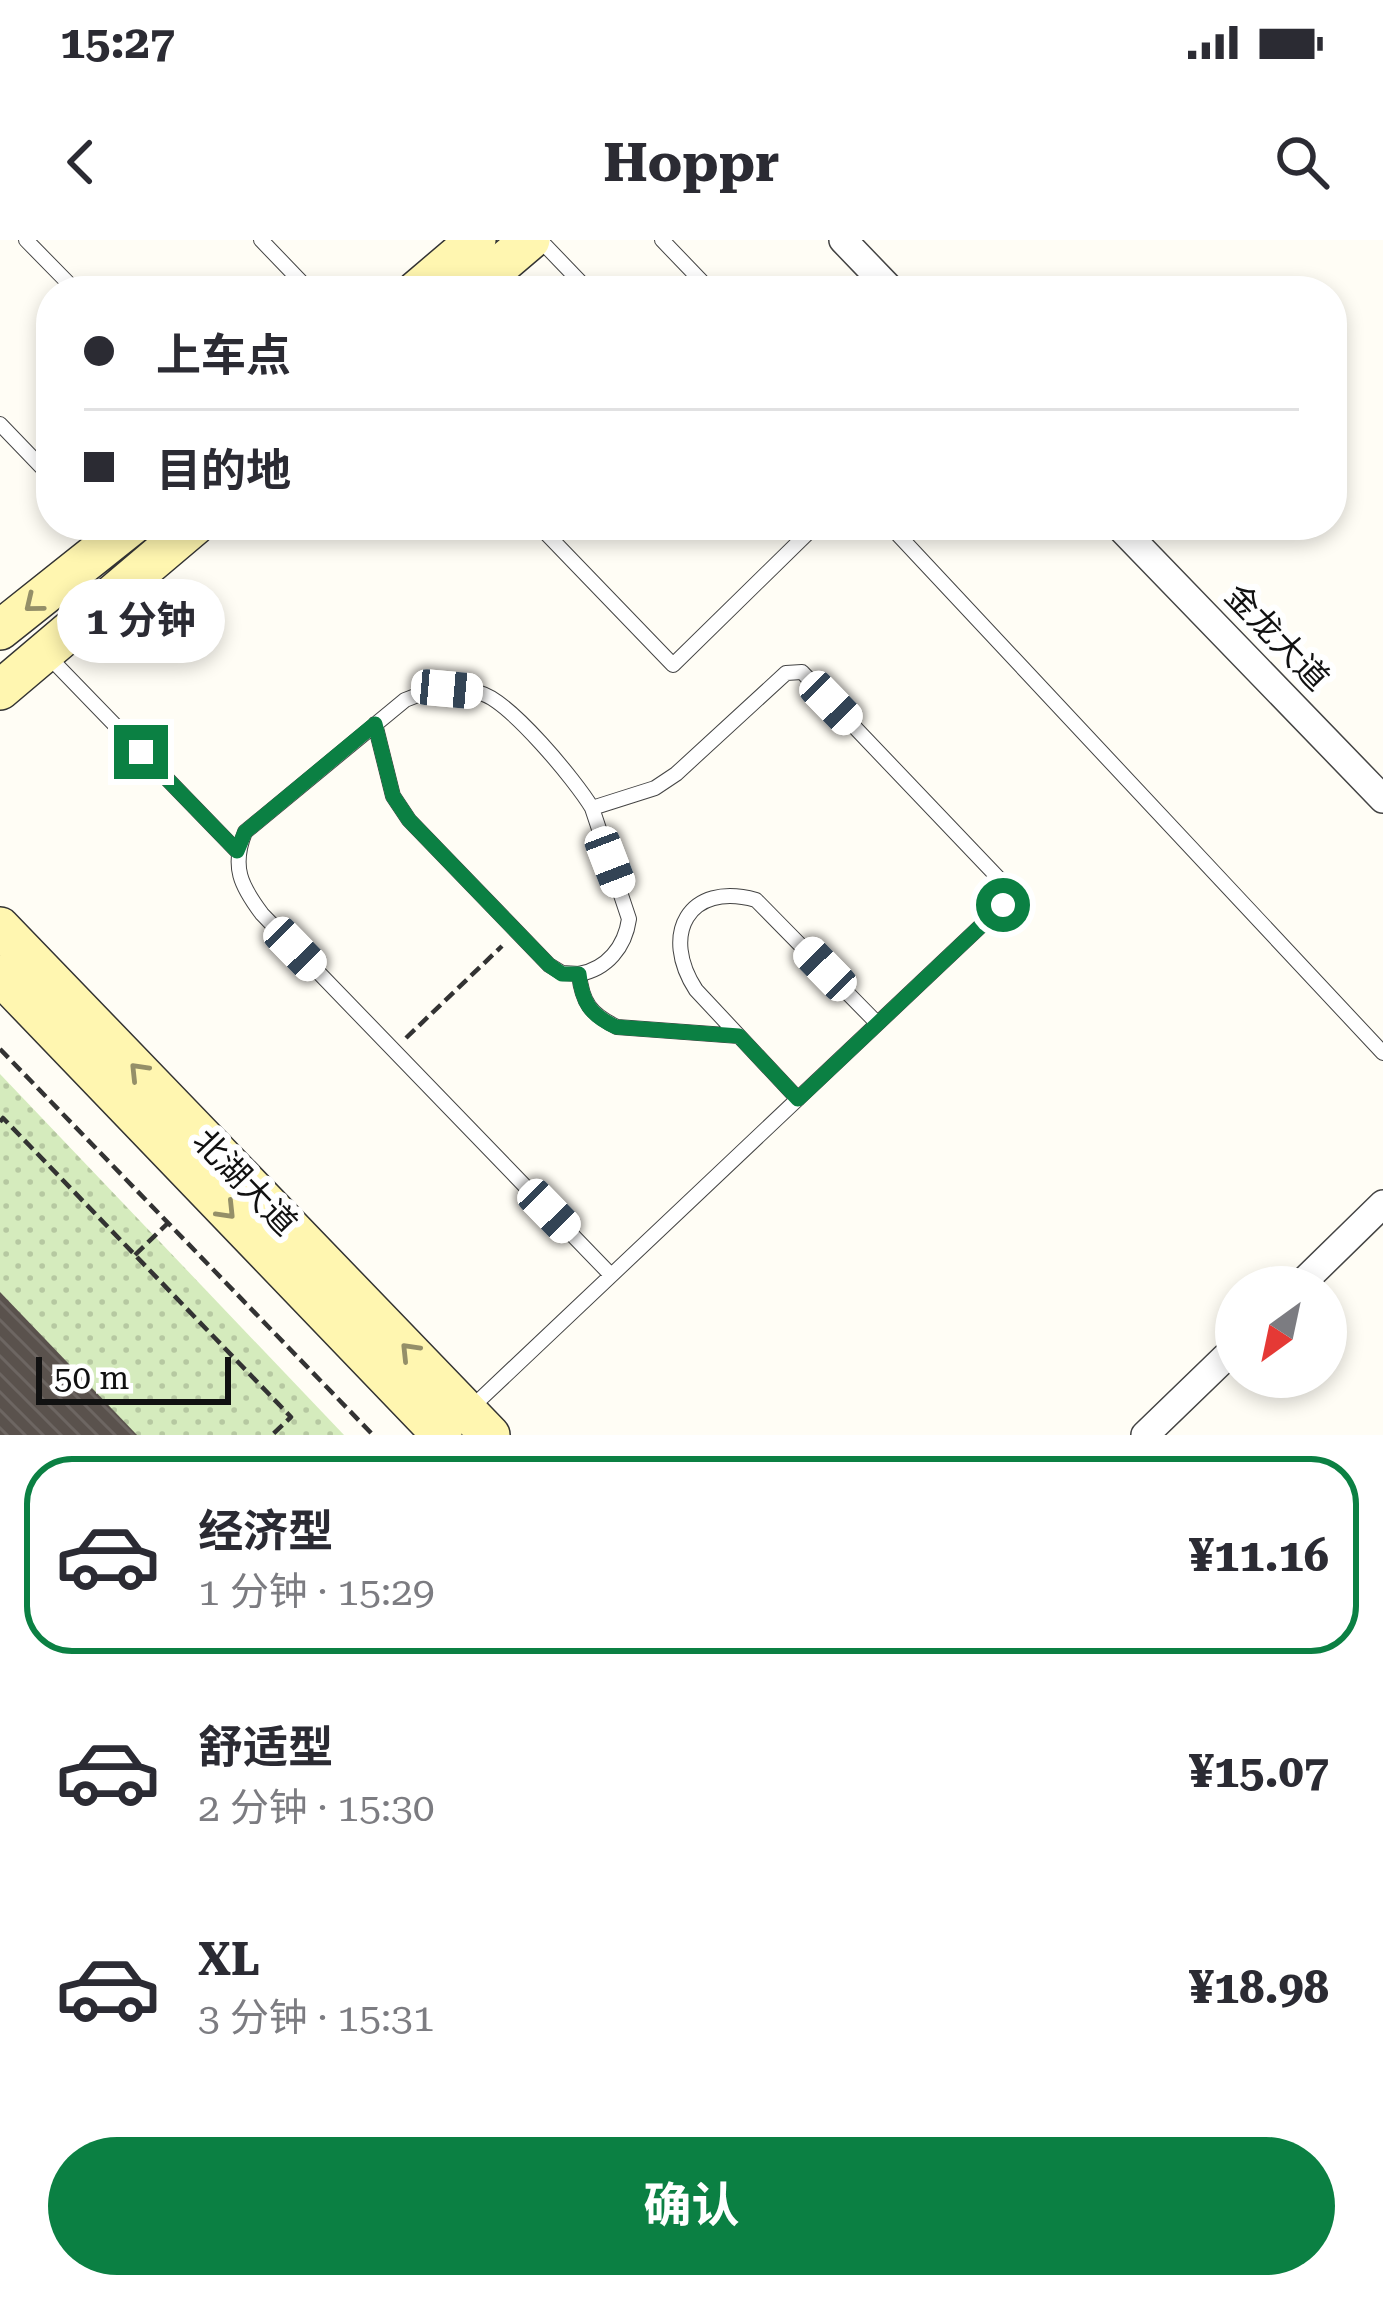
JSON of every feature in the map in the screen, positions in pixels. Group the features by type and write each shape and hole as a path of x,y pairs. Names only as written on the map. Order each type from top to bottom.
{"main road":[{"path":"434,276 476,240"},
{"path":"488,276 530,240"},
{"path":"0,630 103,540"},
{"path":"0,690 177,540"},
{"name":"北湖大道","path":"0,927 466,1427"},
{"name":"北湖大道","path":"0,975 466,1427"}],"street":[{"path":"843,240 878,276"},
{"name":"金龙大道","path":"1133,540 1383,799"},
{"path":"1320,1266 1383,1204"},
{"path":"1145,1435 1215,1367"}],"lane":[{"path":"26,240 61,276"},
{"path":"261,240 296,276"},
{"path":"540,240 575,276"},
{"path":"662,240 697,276"},
{"path":"0,424 36,461"},
{"path":"552,540 673,665 800,540"},
{"path":"903,540 1383,1053"},
{"path":"44,652 237,851 245,891 262,914 611,1275"},
{"path":"466,1427 611,1275 1003,905 1008,889 802,672 786,673 655,788 592,808"},
{"path":"237,851 245,832 375,724 404,700 447,689 479,692 496,700 563,766 592,808 629,920 627,936 604,964 579,974 562,974 549,965 409,820 393,796 375,724"},
{"path":"798,1099 696,990 684,971 679,930 701,904 717,895 756,900 877,1023"},
{"path":"579,974 589,1007 616,1027 739,1036"}],"path":[{"path":"394,1051 517,932"},
{"path":"0,1049 373,1435"},
{"path":"0,1121 3,1118 291,1417 272,1435"},
{"path":"135,1255 167,1223"}],"green space":[{"path":"0,1074 344,1435 0,1435"}],"building":[{"path":"0,1292 137,1435 0,1435"}],"route":[{"path":"141,752 237,851 245,832 375,724 393,796 409,820 549,965 562,974 579,974 582,996 602,1020 616,1027 739,1036 798,1099 1003,905"}]}
